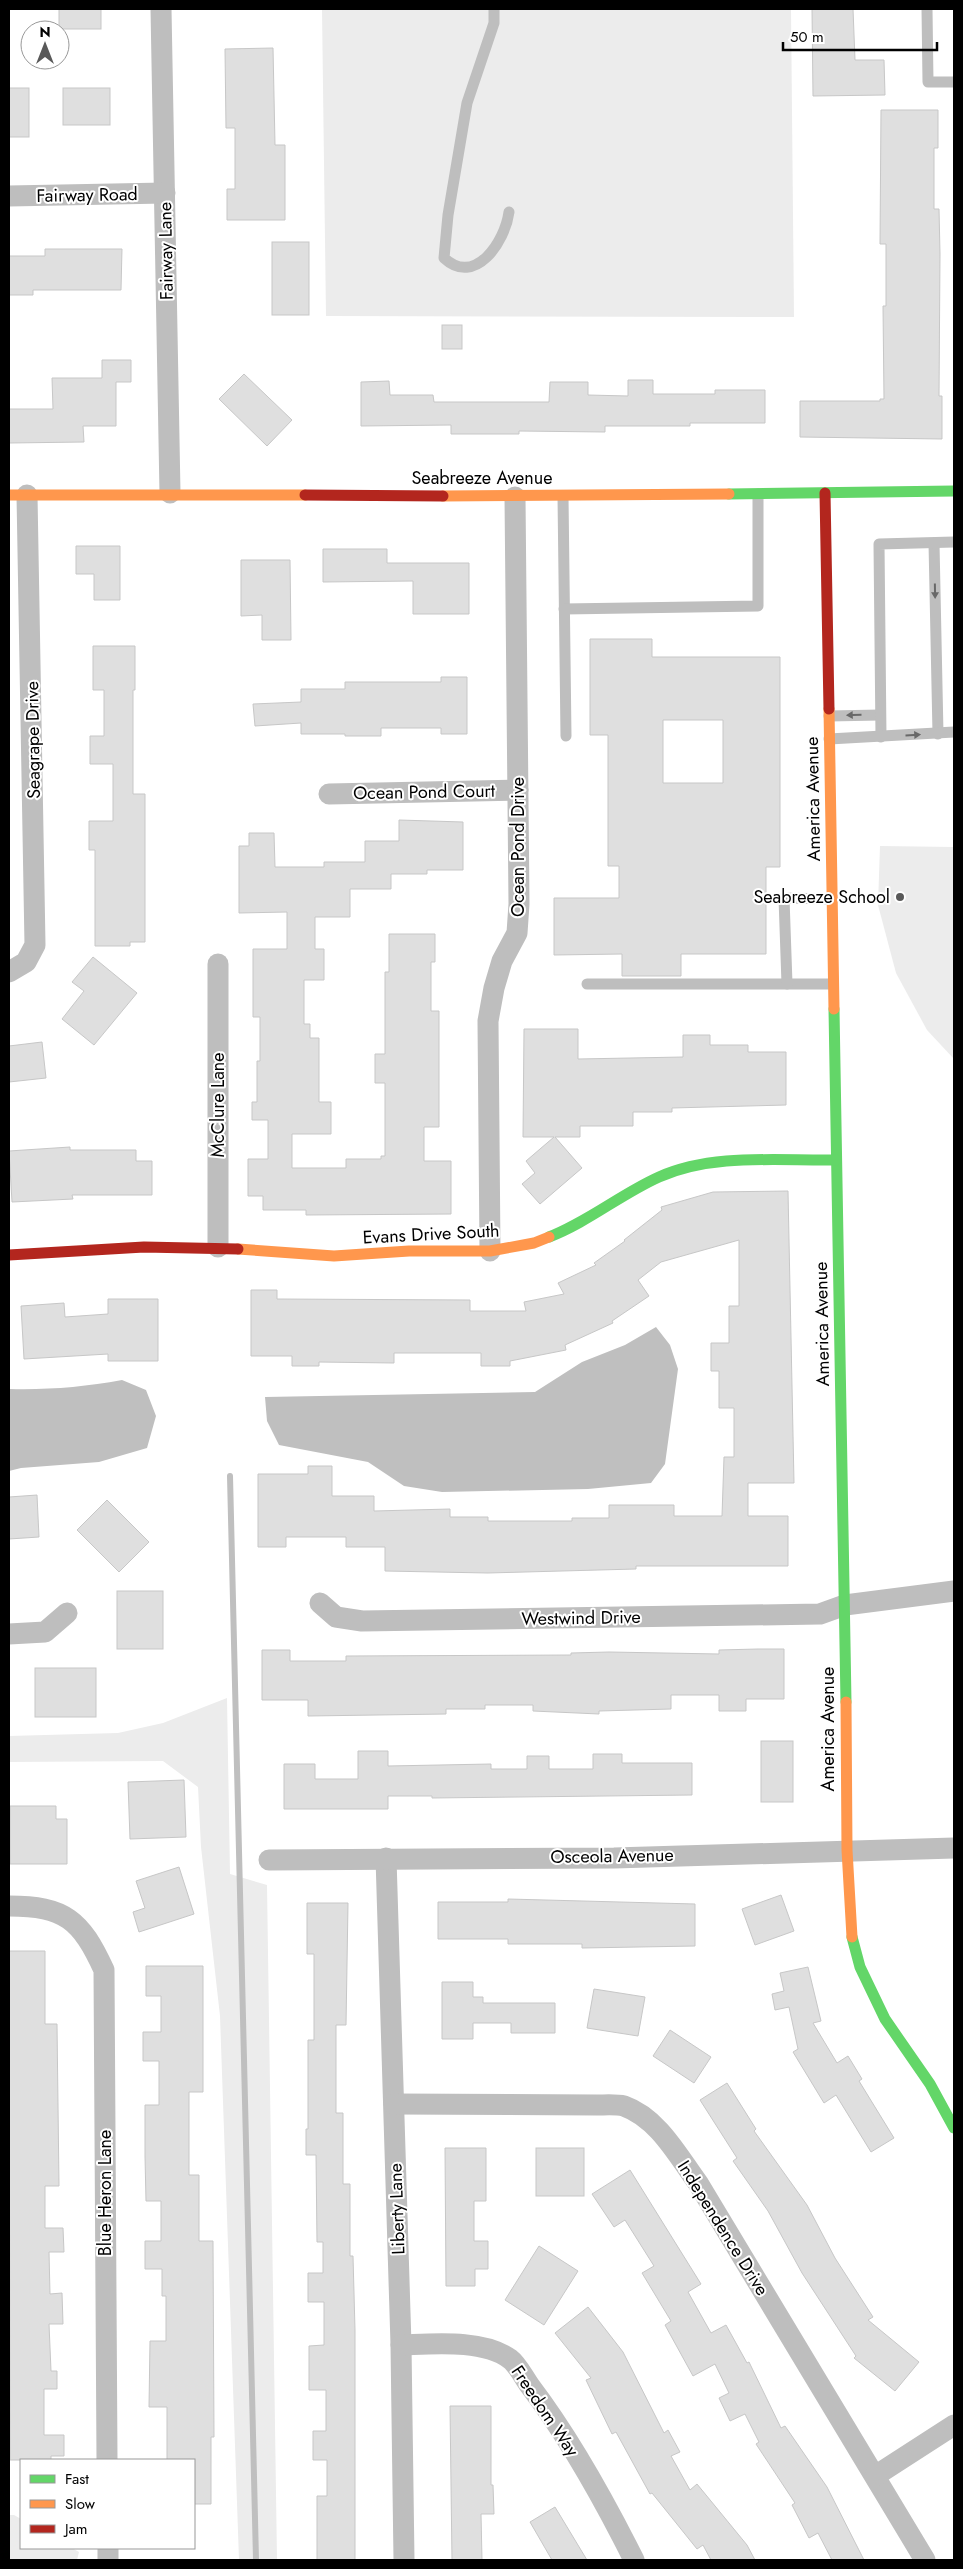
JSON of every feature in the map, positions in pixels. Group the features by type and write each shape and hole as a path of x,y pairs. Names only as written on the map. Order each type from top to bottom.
{"street":[{"name":"Fairway Lane","path":"161,9 170,493"},
{"name":"Fairway Road","path":"9,196 165,193"},
{"name":"Seabreeze Avenue","path":"18,495 170,493 515,497 954,491"},
{"name":"America Avenue","path":"826,493 845,1604 847,1850 851,1934 860,1967 885,2019 930,2084 954,2128"},
{"name":"Seagrape Drive","path":"9,972 26,962 36,945 18,495"},
{"name":"Ocean Pond Drive","path":"490,1251 488,1021 494,988 502,961 517,933 519,904 515,497"},
{"name":"Ocean Pond Court","path":"329,794 518,790"},
{"name":"McClure Lane","path":"218,964 218,1247"},
{"name":"Evans Drive South","path":"9,1255 116,1249 218,1247 334,1256 409,1251 490,1251 534,1243 569,1229 659,1177 709,1162 836,1160"},
{"name":"Westwind Drive","path":"320,1603 336,1617 362,1621 820,1614 845,1604 954,1591"},
{"path":"9,1634 45,1632 67,1613"},
{"name":"Osceola Avenue","path":"269,1860 614,1858 954,1848"},
{"name":"Liberty Lane","path":"386,1858 401,2345 404,2560"},
{"name":"Blue Heron Lane","path":"9,1906 53,1910 74,1922 93,1947 104,1970 108,2459"},
{"name":"Independence Drive","path":"394,2104 597,2105 622,2106 639,2113 660,2132 698,2183 925,2560"},
{"name":"Freedom Way","path":"401,2345 457,2344 481,2347 510,2359 563,2435 609,2510 634,2560"},
{"path":"875,2476 954,2425"}],"lane":[{"path":"494,9 494,23 467,102 446,233 444,258 453,267 467,269 478,263 500,242 507,227 509,212"},
{"path":"927,9 928,82 954,82"},
{"path":"564,609 758,606 758,494"},
{"path":"563,496 566,736"},
{"path":"881,737 879,544 954,542"},
{"path":"934,543 938,734"},
{"path":"829,716 880,715"},
{"path":"829,739 954,732"},
{"path":"787,984 784,898 832,899"},
{"path":"587,984 833,984"}],"shaded area":[{"path":"322,9 791,9 794,317 326,316"},
{"path":"880,846 954,847 954,1059 927,1030 896,973 878,905"},
{"path":"656,1327 670,1345 678,1369 665,1464 651,1483 588,1489 442,1492 404,1486 368,1462 279,1445 267,1421 265,1397 535,1392 582,1362 625,1345"},
{"path":"122,1380 146,1390 156,1416 147,1448 99,1462 21,1468 9,1471 9,1389 66,1388"},
{"path":"227,1698 230,1874 267,1885 277,2560 239,2560 220,2016 201,1847 198,1787 163,1761 9,1762 9,1736 118,1733 163,1723"},
{"path":"9,2515 20,2518 20,2549 74,2549 79,2552 77,2560 9,2560"}],"building":[{"path":"59,9 101,9 101,29 70,29 70,20 59,20"},
{"path":"812,9 853,9 855,60 884,60 885,95 813,96"},
{"path":"273,48 275,145 285,145 285,220 227,220 227,189 235,189 235,128 226,128 225,49"},
{"path":"9,88 29,88 29,137 9,137"},
{"path":"63,88 110,88 110,125 63,125"},
{"path":"881,110 938,110 938,148 934,148 934,209 939,209 939,396 942,396 942,439 800,437 800,401 880,401 880,399 884,399 883,306 886,306 886,244 880,244"},
{"path":"272,242 309,242 309,315 272,315"},
{"path":"45,249 122,249 121,290 33,290 33,295 9,295 9,256 45,256"},
{"path":"442,325 462,325 462,349 442,349"},
{"path":"102,360 131,360 131,382 116,382 116,426 83,426 84,442 9,443 9,409 53,409 52,378 102,378"},
{"path":"244,374 292,420 267,446 219,399"},
{"path":"628,380 653,380 653,394 715,394 715,390 765,390 765,423 690,423 690,426 605,426 605,432 519,431 519,434 451,434 451,425 361,426 361,382 389,381 390,395 433,395 434,402 549,402 550,382 588,382 588,395 628,396"},
{"path":"76,546 120,546 120,600 94,600 94,574 76,574"},
{"path":"323,549 387,549 387,563 469,563 469,614 413,614 413,581 323,582"},
{"path":"241,560 290,560 291,640 262,640 262,615 241,616"},
{"path":"590,639 652,639 652,657 780,657 780,867 766,867 766,954 681,954 681,976 622,976 622,954 554,955 554,898 619,898 619,866 608,866 608,735 590,735","holes":["663,720 723,720 723,783 663,783"]},
{"path":"93,646 135,646 133,794 145,794 145,942 130,942 130,946 95,946 95,850 89,850 89,821 113,821 113,764 90,764 90,736 104,736 104,690 93,690"},
{"path":"441,677 467,677 467,734 441,734 441,728 381,728 381,736 345,736 345,734 301,734 301,723 255,726 253,704 301,702 301,689 345,689 345,682 441,682"},
{"path":"399,820 463,822 463,870 427,870 427,874 391,874 391,889 350,889 350,917 315,917 315,949 324,949 324,980 304,980 304,1024 310,1024 310,1038 319,1038 319,1102 331,1102 331,1134 292,1134 292,1168 346,1168 346,1159 381,1159 381,1156 385,1156 385,1083 375,1083 375,1054 385,1054 385,972 389,972 389,934 435,934 435,962 431,962 431,1011 439,1011 439,1127 424,1127 424,1161 451,1161 451,1214 306,1215 306,1210 263,1210 263,1196 248,1196 248,1159 268,1159 268,1120 252,1120 252,1102 257,1102 257,1061 260,1061 260,1017 253,1017 253,949 287,949 287,912 239,913 239,846 249,846 249,833 274,833 275,867 324,867 324,862 365,862 365,841 399,841"},
{"path":"93,957 137,993 94,1045 62,1019 84,991 72,982"},
{"path":"524,1029 578,1029 578,1059 683,1057 683,1035 710,1035 710,1045 748,1045 748,1052 786,1052 786,1105 672,1108 672,1112 633,1112 633,1126 580,1126 580,1137 555,1137 582,1168 540,1204 522,1184 535,1173 526,1161 554,1137 523,1137"},
{"path":"42,1042 46,1078 9,1082 9,1046"},
{"path":"70,1147 70,1150 136,1150 136,1161 152,1161 152,1195 72,1195 73,1199 12,1202 9,1151"},
{"path":"788,1191 794,1483 748,1483 748,1516 788,1516 788,1566 636,1566 636,1569 488,1573 385,1571 385,1547 346,1547 346,1537 286,1537 286,1547 258,1547 258,1474 308,1474 308,1466 332,1466 332,1496 374,1496 374,1511 450,1509 450,1517 488,1517 488,1521 572,1521 572,1518 609,1518 609,1505 674,1505 674,1516 722,1516 724,1457 734,1457 734,1408 719,1408 719,1371 711,1371 711,1343 729,1343 729,1306 739,1306 739,1240 661,1262 638,1280 649,1296 612,1321 613,1323 565,1345 566,1350 510,1361 510,1366 481,1366 481,1353 394,1353 394,1363 319,1362 319,1366 292,1366 292,1356 251,1356 251,1290 277,1290 277,1299 470,1300 470,1311 526,1311 524,1302 564,1294 558,1283 596,1265 594,1263 625,1241 662,1210 661,1207 713,1192"},
{"path":"108,1299 158,1299 158,1361 108,1361 108,1354 24,1359 21,1306 64,1303 65,1317 108,1314"},
{"path":"37,1495 39,1537 9,1539 9,1497"},
{"path":"107,1500 149,1542 119,1572 77,1530"},
{"path":"117,1591 163,1591 163,1649 117,1649"},
{"path":"784,1649 784,1699 746,1699 746,1711 719,1711 719,1695 671,1695 671,1709 599,1711 599,1714 533,1711 533,1705 485,1705 485,1709 446,1709 446,1714 308,1716 308,1700 262,1700 262,1650 290,1650 290,1661 346,1661 346,1656 571,1655 571,1653 609,1652 719,1654 719,1650"},
{"path":"35,1668 96,1668 96,1717 35,1717"},
{"path":"761,1741 793,1741 793,1802 761,1802"},
{"path":"358,1751 388,1751 388,1766 491,1764 491,1769 527,1769 527,1756 549,1756 549,1769 593,1769 593,1754 622,1754 622,1763 692,1763 692,1795 432,1798 432,1796 388,1796 388,1809 284,1809 284,1764 315,1764 315,1779 358,1779"},
{"path":"184,1780 186,1837 130,1839 128,1782"},
{"path":"10,1806 56,1806 56,1819 67,1819 67,1864 10,1864"},
{"path":"179,1867 194,1914 139,1932 133,1912 145,1908 136,1881"},
{"path":"781,1895 794,1931 755,1945 742,1909"},
{"path":"508,1899 695,1904 695,1946 582,1948 582,1944 508,1944 508,1939 438,1939 438,1902 508,1902"},
{"path":"307,1903 348,1903 346,2025 336,2025 336,2113 343,2113 343,2184 350,2184 350,2256 353,2256 355,2330 355,2560 317,2560 317,2496 327,2496 327,2460 313,2460 313,2431 326,2431 326,2390 309,2390 309,2346 324,2345 324,2302 308,2302 308,2273 323,2273 323,2242 317,2242 316,2155 306,2155 306,2129 308,2129 308,2040 314,2040 314,1954 307,1954"},
{"path":"9,1951 45,1951 45,2024 57,2024 59,2186 45,2186 45,2228 63,2228 64,2252 49,2252 50,2294 62,2293 63,2324 49,2324 51,2371 57,2371 57,2389 44,2389 44,2435 64,2435 64,2456 51,2456 51,2459 10,2460"},
{"path":"146,1966 203,1966 203,2092 189,2092 189,2175 199,2175 199,2241 213,2241 214,2437 211,2437 211,2504 195,2504 195,2459 167,2459 167,2407 149,2407 150,2341 166,2341 166,2296 162,2296 162,2269 145,2269 145,2241 161,2241 161,2201 146,2201 145,2156 145,2105 159,2105 159,2061 143,2061 143,2032 161,2032 161,1996 146,1996"},
{"path":"808,1967 821,2021 813,2023 837,2063 848,2056 862,2079 859,2081 894,2138 871,2152 836,2095 824,2103 793,2052 798,2049 789,2007 775,2010 772,1994 784,1991 780,1973"},
{"path":"442,1982 473,1982 473,1997 483,1997 483,2003 555,2003 555,2033 511,2033 511,2023 473,2023 473,2039 442,2039"},
{"path":"594,1989 645,1997 638,2036 587,2028"},
{"path":"670,2030 711,2057 694,2083 653,2056"},
{"path":"727,2083 756,2129 754,2131 807,2205 835,2258 873,2317 868,2320 919,2362 895,2391 854,2358 856,2356 802,2273 768,2211 733,2161 737,2158 700,2100"},
{"path":"445,2148 486,2148 486,2201 474,2201 474,2241 488,2241 488,2269 475,2269 475,2286 446,2286"},
{"path":"536,2148 584,2148 584,2196 536,2196"},
{"path":"630,2170 701,2284 688,2292 711,2333 726,2325 747,2363 749,2362 781,2428 785,2426 827,2487 864,2560 832,2560 818,2533 809,2538 792,2505 795,2503 756,2444 759,2442 745,2414 730,2421 719,2398 729,2393 715,2364 693,2376 665,2325 671,2321 642,2273 654,2266 625,2220 614,2227 592,2194"},
{"path":"539,2246 578,2271 544,2325 505,2300"},
{"path":"588,2307 623,2352 664,2433 668,2430 680,2452 671,2456 690,2490 697,2484 747,2545 755,2560 711,2560 703,2545 697,2549 652,2493 650,2494 616,2432 612,2434 586,2380 591,2378 555,2333"},
{"path":"450,2406 491,2406 491,2485 493,2485 494,2514 481,2514 482,2560 452,2560"},
{"path":"555,2507 587,2560 552,2560 530,2522"}],"waterway":[{"path":"230,1476 256,2560"}],"traffic: fast":[{"path":"729,494 954,491"},
{"path":"834,1009 846,1702"},
{"path":"549,1237 577,1224 631,1191 680,1169 723,1161 769,1159 836,1160"},
{"path":"852,1937 860,1967 885,2019 930,2084 954,2128"}],"traffic: slow":[{"path":"443,496 729,494"},
{"path":"9,495 305,495"},
{"path":"829,709 834,1009"},
{"path":"238,1249 334,1256 409,1251 490,1251 534,1243 549,1237"},
{"path":"846,1702 847,1850 852,1937"}],"traffic: jam":[{"path":"825,493 829,709"},
{"path":"305,495 443,496"},
{"path":"9,1255 144,1247 238,1249"}],"place":[{"name":"Seabreeze School","path":"900,897"}]}
